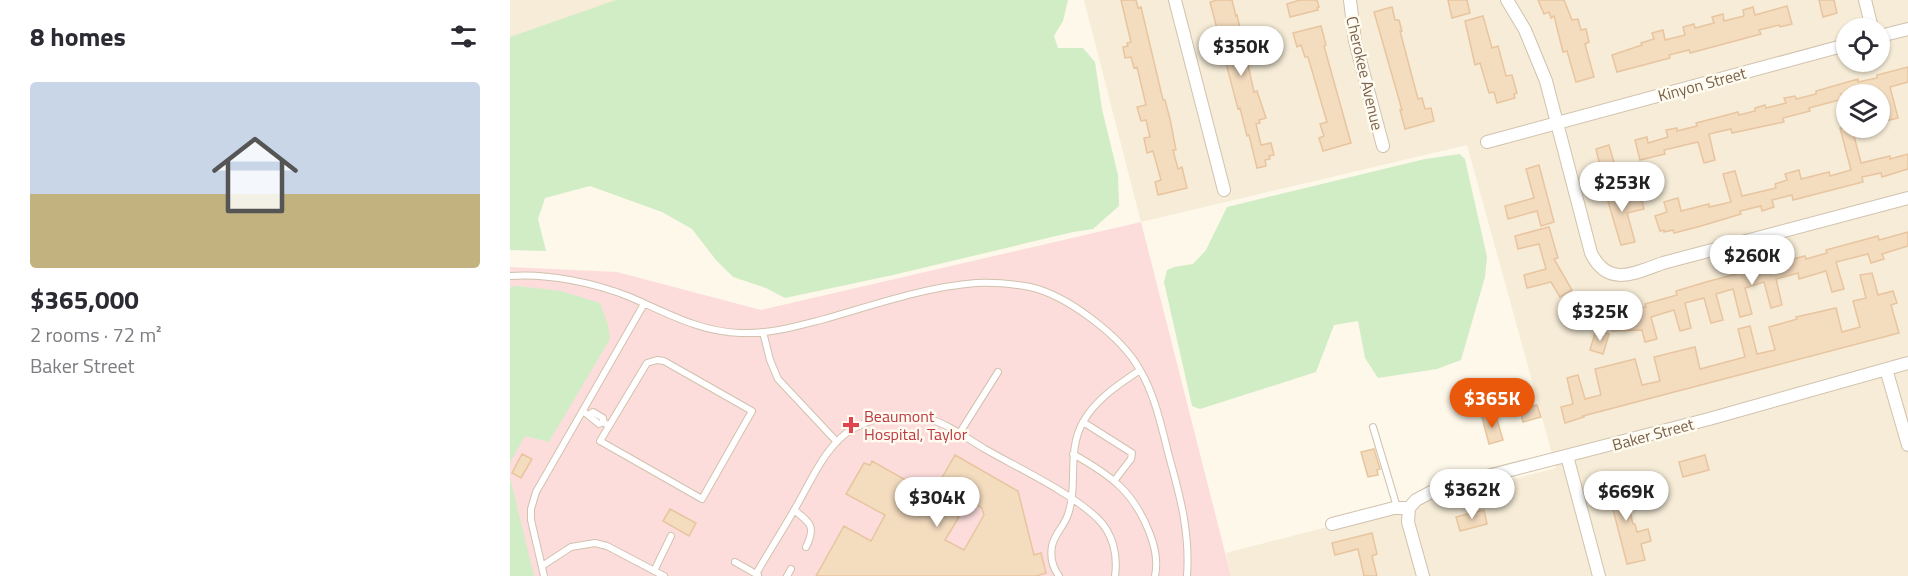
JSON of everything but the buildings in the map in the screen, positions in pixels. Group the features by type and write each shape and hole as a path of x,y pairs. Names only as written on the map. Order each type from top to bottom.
{"street":[{"path":"1175,0 1224,190"},
{"name":"Cherokee Avenue","path":"1350,0 1355,41 1383,146"},
{"path":"1507,0 1534,49 1546,81 1591,253 1603,269 1616,275 1630,275 1908,198"},
{"path":"1865,0 1870,18"},
{"path":"1890,34 1908,29"},
{"name":"Kinyon Street","path":"1487,142 1836,48"},
{"name":"Baker Street","path":"1332,524 1403,508 1437,489 1709,419 1908,363"},
{"path":"1886,369 1908,445"},
{"path":"1568,456 1599,576"},
{"path":"1403,508 1423,576"}],"lane":[{"path":"510,276 525,275 599,285 700,327 722,332 780,330 944,288 977,283 1032,287 1066,303 1100,324 1124,347 1140,370 1154,400 1182,501 1189,553 1187,576"},
{"path":"544,576 531,520 531,509 536,492 586,412 644,303"},
{"path":"763,332 770,360 778,379 837,442"},
{"path":"657,360 664,361 753,411 702,500 600,441 606,424 647,363 657,360"},
{"path":"1059,576 1053,568 1052,543 1067,517 1077,436 1083,422 1097,402 1140,370"},
{"path":"959,434 998,372"},
{"path":"586,412 599,424 606,424"},
{"path":"735,562 758,575 822,462 837,442 852,429 872,420 891,416 912,416 932,419 1071,498 1098,518 1114,545 1117,561 1115,576"},
{"path":"1083,422 1132,453 1131,459 1114,481"},
{"path":"1373,427 1403,508"},
{"path":"1073,454 1096,467 1132,498 1142,513 1156,553 1155,576"},
{"path":"794,510 808,520 812,527 812,535 807,547"},
{"path":"654,571 671,536"},
{"path":"542,566 571,548 595,543 607,546 664,576"},
{"path":"788,576 791,569"}],"shaded area":[{"path":"510,0 696,0 510,45"},
{"path":"1084,0 1908,0 1908,576 1231,576 1226,553 1556,468 1467,145 1141,222"},
{"name":"Beaumont Hospital, Taylor","path":"1141,222 1231,576 519,576 510,539 510,267 617,272 761,310"}],"green space":[{"path":"616,0 1068,0 1063,21 1054,36 1058,48 1083,48 1095,62 1102,109 1118,175 1119,206 1093,229 785,298 766,288 733,277 716,260 692,229 662,212 590,186 545,198 538,219 546,251 510,250 510,37"},
{"path":"1460,154 1465,159 1487,257 1485,277 1461,360 1437,369 1378,378 1365,358 1358,321 1334,325 1316,372 1200,409 1192,406 1164,282 1167,270 1193,264 1206,250 1227,207 1425,159"},
{"path":"510,287 561,291 600,303 608,325 610,339 549,442 525,436 510,463"},
{"path":"510,477 534,576 510,576"}],"place":[{"name":"Beaumont Hospital, Taylor","path":"851,425"}]}
